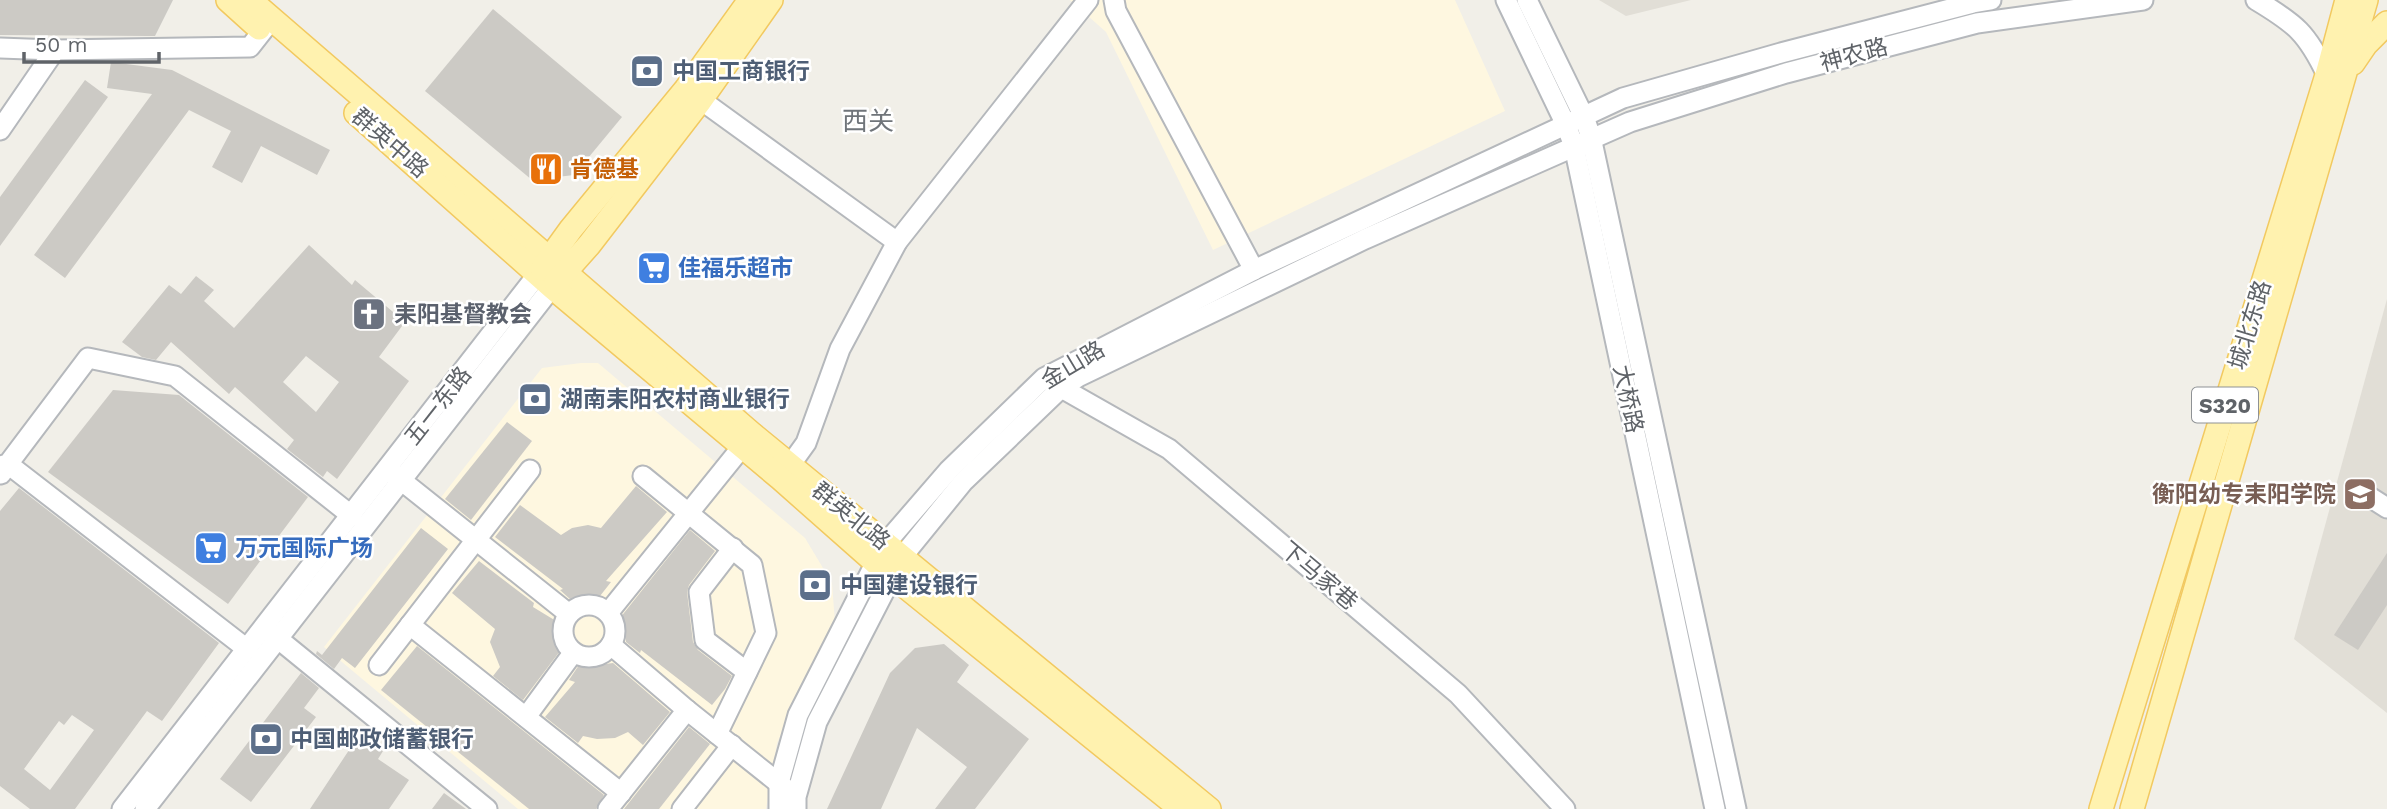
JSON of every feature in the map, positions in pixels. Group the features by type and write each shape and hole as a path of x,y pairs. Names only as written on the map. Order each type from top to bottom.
{"main road":[{"name":"群英中路","path":"228,0 267,25 551,273"},
{"name":"群英中路","path":"250,0 267,25"},
{"name":"五一东路","path":"551,273 589,244 693,95 750,0"},
{"name":"五一东路","path":"693,95 771,0"},
{"name":"城北东路","path":"2132,809 2336,75 2347,0"},
{"name":"城北东路","path":"2101,809 2336,75 2366,0"},
{"name":"S320","path":"2336,75 2387,23"},
{"name":"群英北路","path":"551,273 1181,809"},
{"name":"群英北路","path":"888,560 1209,809"}],"street":[{"path":"785,472 806,443 840,348 897,242 1088,0"},
{"path":"1114,0 1116,10 1254,270"},
{"name":"大桥路","path":"1506,0 1575,121"},
{"name":"大桥路","path":"1527,0 1583,142 1736,809"},
{"name":"神农路","path":"1575,121 1623,99 1768,56 1991,0"},
{"name":"神农路","path":"1583,142 1630,122 1786,73 1976,23 2144,0"},
{"path":"2256,0 2284,17 2306,36 2336,75"},
{"path":"0,48 55,50 250,47 267,25"},
{"path":"0,130 55,50"},
{"path":"693,95 897,242"},
{"name":"金山路","path":"779,809 779,783 798,715 888,560 1053,383 1254,270 1575,121"},
{"name":"金山路","path":"1053,383 1090,371 1365,239 1583,142"},
{"name":"大桥路","path":"1583,142 1715,809"},
{"name":"五一东路","path":"122,809 247,649 272,633 551,273"},
{"path":"247,649 3,468 88,358 175,376 352,516"},
{"name":"下马家巷","path":"1053,383 1168,449 1458,694 1564,809"},
{"path":"608,613 747,441"},
{"path":"379,665 530,470"},
{"path":"395,475 569,614"},
{"name":"五一东路","path":"145,809 272,633 352,516 395,475"},
{"path":"643,476 752,565 766,633 747,672 724,740 682,809"},
{"path":"2365,494 2387,508"},
{"path":"733,548 699,592 705,640 747,672"},
{"name":"金山路","path":"796,803 817,722 888,560"},
{"path":"590,605 608,613 615,627 615,635 607,650 592,658 573,653 562,634 563,624 569,614 581,606 590,605"},
{"path":"410,625 621,793"},
{"path":"272,633 487,809"},
{"path":"611,645 779,783 796,803"},
{"path":"526,717 573,653"},
{"path":"608,809 687,710"}],"shaded area":[{"path":"1070,0 1455,0 1505,111 1213,250 1106,32"},
{"path":"1599,0 1691,0 1626,16"},
{"name":"衡阳幼专耒阳学院","path":"2387,299 2387,713 2294,639"},
{"path":"598,363 805,538 832,583 835,623 777,743 766,809 518,809 324,647 542,368"}],"building":[{"path":"0,0 173,0 155,36 147,36 0,35"},
{"path":"493,9 622,117 574,175 532,180 425,91"},
{"path":"111,62 172,70 330,150 317,175 261,146 242,183 212,167 231,131 189,110 65,278 34,255 152,94 107,88"},
{"path":"85,80 108,97 0,246 0,197"},
{"path":"309,245 352,285 355,280 405,322 379,357 409,381 337,479 327,471 323,477 287,449 294,440 235,387 229,394 171,342 156,360 142,357 122,342 169,285 181,294 196,276 214,290 204,301 234,328","holes":["306,356 339,382 316,412 283,382"]},
{"name":"万元国际广场","path":"113,390 179,395 308,497 228,604 48,472"},
{"path":"507,422 532,441 471,520 445,499"},
{"path":"636,486 667,512 606,581 611,582 600,596 580,595 571,600 560,590 563,589 495,537 520,505 561,535 572,528 588,525 601,528"},
{"path":"19,488 219,643 162,721 147,711 75,809 30,809 0,786 0,511","holes":["72,715 94,730 50,790 24,769 59,721 64,725"]},
{"path":"421,528 448,549 355,668 342,658 334,669 316,654 317,651 322,655"},
{"path":"690,530 715,551 689,585 687,592 693,642 698,650 732,676 712,705 641,650 640,653 626,642 620,618"},
{"path":"2387,553 2387,605 2358,650 2334,635"},
{"path":"479,561 534,603 533,607 556,621 553,631 560,651 523,700 493,676 500,667 490,642 495,629 452,593"},
{"path":"944,644 969,665 957,682 1029,739 975,809 935,809 967,767 917,728 881,809 827,809 890,673 915,648"},
{"path":"417,646 604,795 596,809 529,809 381,690"},
{"path":"613,663 670,712 643,745 628,732 615,738 597,739 583,736 578,743 545,717 575,682 569,680 579,665"},
{"path":"301,673 319,688 304,708 316,717 251,802 220,779"},
{"path":"689,727 710,744 659,809 624,809"},
{"path":"359,735 383,751 378,759 409,780 389,809 310,809"},
{"path":"444,793 466,809 432,809"}],"place":[{"name":"中国工商银行","path":"647,71"},
{"name":"肯德基","path":"546,169"},
{"name":"佳福乐超市","path":"654,268"},
{"name":"耒阳基督教会","path":"369,314"},
{"name":"湖南耒阳农村商业银行","path":"535,399"},
{"name":"衡阳幼专耒阳学院","path":"2360,494"},
{"name":"万元国际广场","path":"211,548"},
{"name":"中国建设银行","path":"815,585"},
{"name":"中国邮政储蓄银行","path":"266,739"}],"district":[{"name":"西关","path":"868,121"}]}
